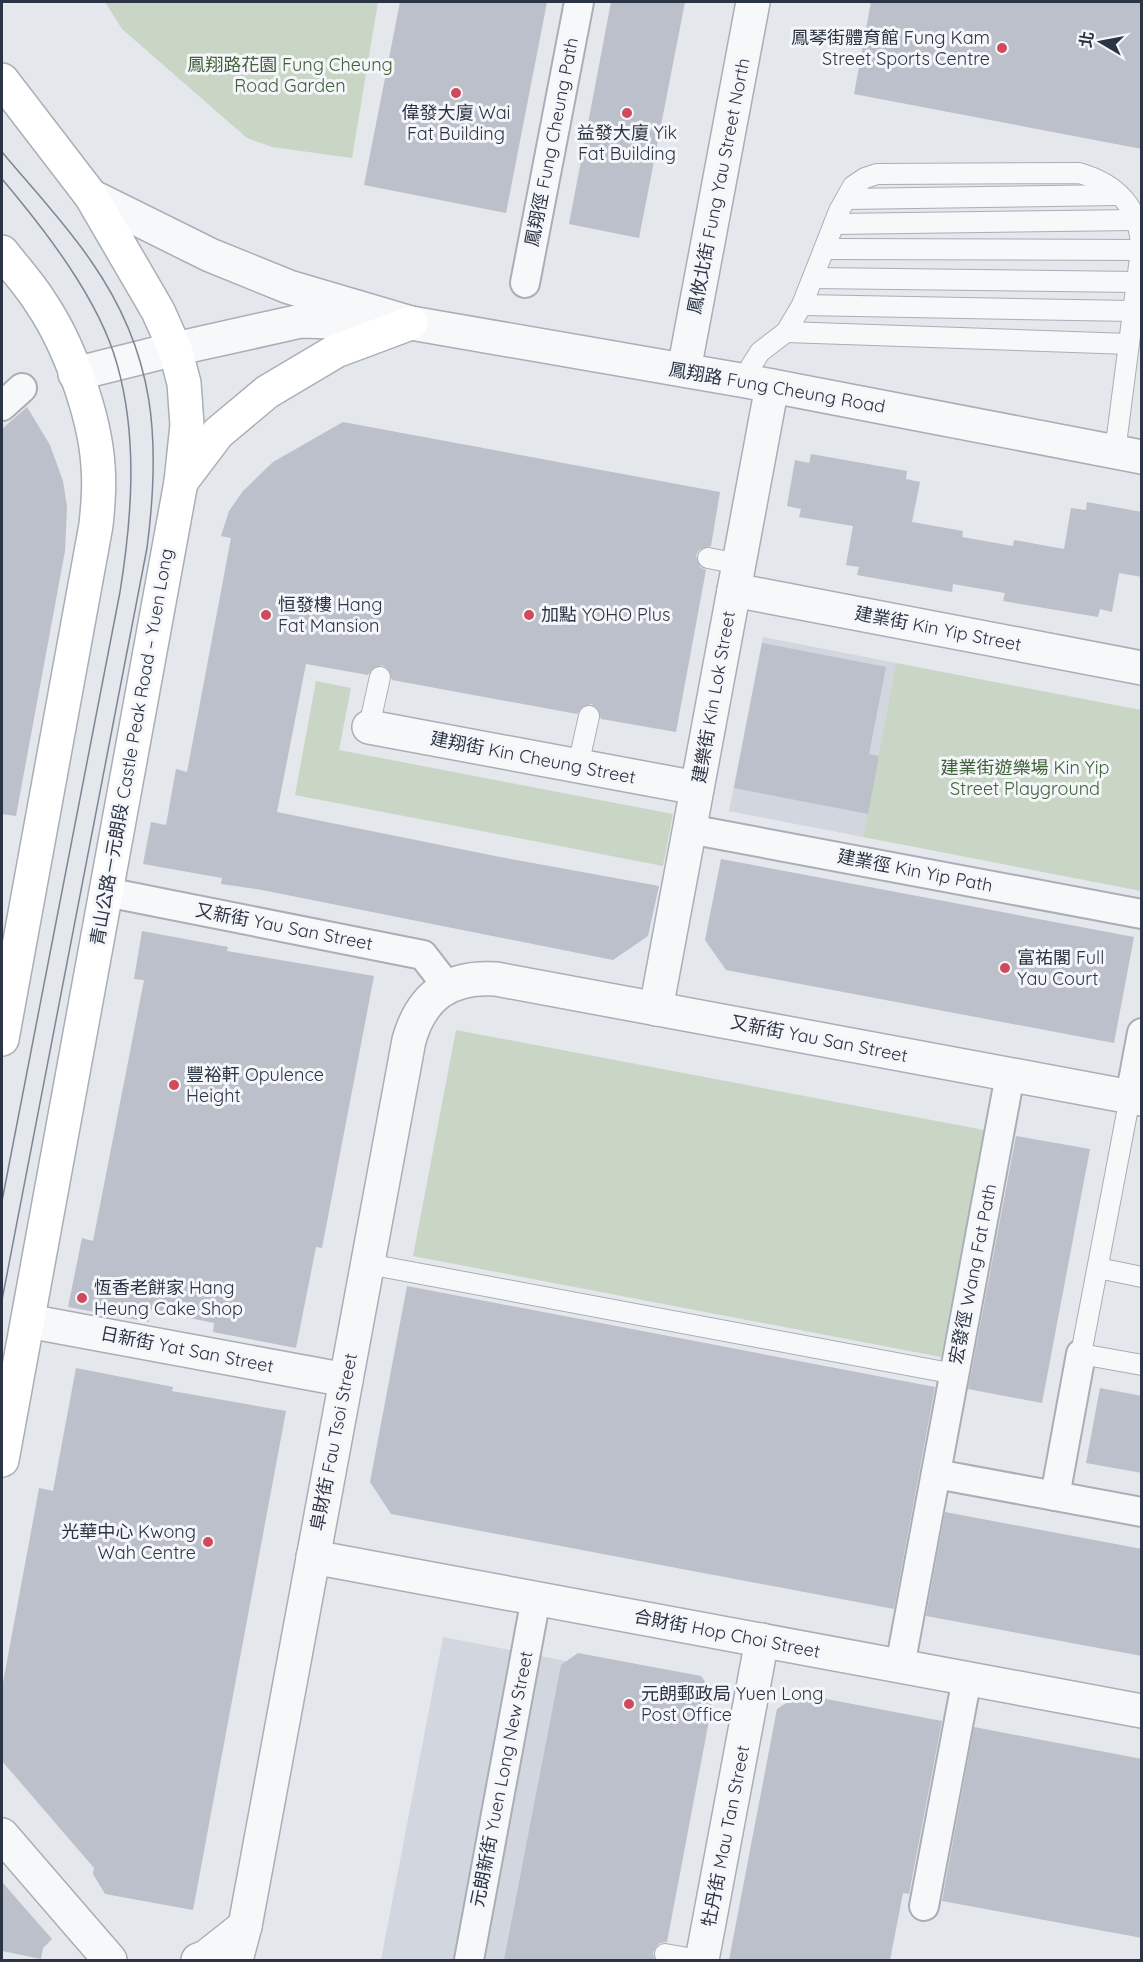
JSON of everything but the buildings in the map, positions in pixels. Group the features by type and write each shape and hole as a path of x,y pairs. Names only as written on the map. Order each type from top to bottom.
{"main road":[{"name":"青山公路－元朗段 Castle Peak Road – Yuen Long","path":"2,80 91,196 158,311 175,349 184,383 187,425 181,482 2,1460"},
{"path":"2,252 41,302 61,339 86,404 98,465 96,525 2,1039"},
{"path":"181,482 218,434 267,392 336,351 411,323"}],"street":[{"name":"鳳翔徑 Fung Cheung Path","path":"525,283 579,2"},
{"name":"鳳攸北街 Fung Yau Street North","path":"684,370 753,2"},
{"name":"鳳翔路 Fung Cheung Road","path":"91,196 210,255 290,287 411,323 759,383 1128,454"},
{"name":"鳳翔路 Fung Cheung Road","path":"75,374 302,321 411,323"},
{"name":"建樂街 Kin Lok Street","path":"656,1009 697,788 727,571 759,383"},
{"name":"建業街 Kin Yip Street","path":"727,571 1142,668"},
{"name":"建翔街 Kin Cheung Street","path":"369,727 697,788"},
{"name":"建業徑 Kin Yip Path","path":"689,829 1142,914"},
{"name":"又新街 Yau San Street","path":"106,892 423,956 447,986"},
{"name":"又新街 Yau San Street","path":"496,979 1136,1098"},
{"name":"阜財街 Fau Tsoi Street","path":"236,1960 412,1031 422,1008 447,986 463,980 496,979"},
{"path":"1136,1098 1142,1033"},
{"name":"宏發徑 Wang Fat Path","path":"900,1666 1010,1075"},
{"name":"日新街 Yat San Street","path":"28,1321 346,1380"},
{"path":"1055,1496 1081,1354"},
{"path":"936,1474 1142,1512"},
{"name":"合財街 Hop Choi Street","path":"313,1557 1142,1711"},
{"name":"元朗新街 Yuen Long New Street","path":"469,1960 536,1598"},
{"name":"牡丹街 Mau Tan Street","path":"701,1960 762,1640"},
{"path":"924,1906 967,1678"},
{"path":"2,1835 110,1960"},
{"path":"198,1960 206,1957 244,1926"}],"lane":[{"path":"759,383 751,366 760,352 786,332 801,305 846,199 853,186 865,178 877,174 1079,173 1107,185 1119,195 1130,206 1141,234 1129,344 1128,454"},
{"path":"834,224 1137,220"},
{"path":"825,249 1141,250"},
{"path":"813,278 1137,282"},
{"path":"801,305 1133,311"},
{"path":"786,332 1129,344"},
{"path":"369,727 380,677"},
{"path":"578,766 589,717"},
{"path":"1136,1098 1081,1354 1142,1365"},
{"path":"368,1264 955,1374"},
{"path":"1098,1268 1142,1276"},
{"path":"665,1954 701,1960"}],"shaded area":[{"path":"763,637 896,663 863,837 729,811"},
{"path":"443,1637 618,1671 563,1960 381,1960"}],"green space":[{"name":"鳳翔路花園 Fung Cheung Road Garden","path":"105,2 378,2 352,158 272,147 247,138 122,29"},
{"name":"建業街遊樂場 Kin Yip Street Playground","path":"896,663 1141,710 1141,891 863,837"},
{"path":"316,681 351,688 339,750 673,814 663,866 295,795"},
{"path":"456,1030 984,1130 941,1357 413,1256"}],"tram line":[{"path":"2,152 81,247 113,296 129,330 141,364 149,399 153,434 153,471 147,548 2,1300"},
{"path":"2,179 36,220 69,266 109,339 124,392 131,478 128,535 120,592 2,1201"}],"place":[{"name":"鳳琴街體育館 Fung Kam Street Sports Centre","path":"1002,48"},
{"name":"偉發大廈 Wai Fat Building","path":"456,93"},
{"name":"益發大廈 Yik Fat Building","path":"627,113"},
{"name":"恒發樓 Hang Fat Mansion","path":"266,615"},
{"name":"加點 YOHO Plus","path":"529,615"},
{"name":"富祐閣 Full Yau Court","path":"1005,968"},
{"name":"豐裕軒 Opulence Height","path":"174,1085"},
{"name":"恆香老餅家 Hang Heung Cake Shop","path":"82,1298"},
{"name":"光華中心 Kwong Wah Centre","path":"208,1542"},
{"name":"元朗郵政局 Yuen Long Post Office","path":"629,1704"}]}
